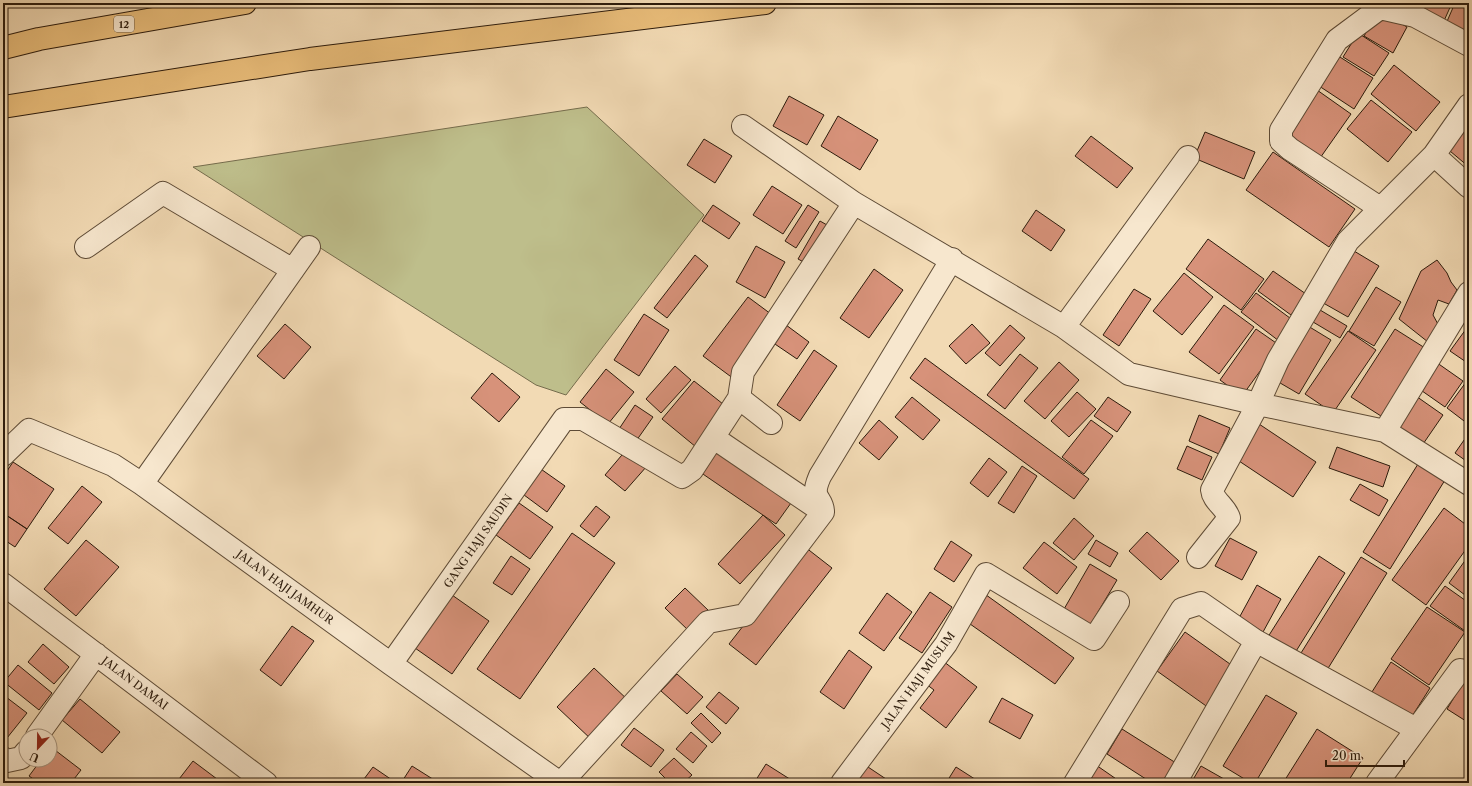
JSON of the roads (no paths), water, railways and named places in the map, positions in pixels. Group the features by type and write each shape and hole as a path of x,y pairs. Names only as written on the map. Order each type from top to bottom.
{"highway":[{"name":"12","path":"3,48 40,39 245,3"},
{"path":"3,107 310,59 766,3"}],"street":[{"path":"1380,208 1281,141 1281,130 1337,40 1380,8 1415,16 1469,45"},
{"path":"1198,557 1229,518 1228,514 1213,495 1212,490 1258,404 1278,360 1348,241 1434,155 1469,105"},
{"path":"743,126 854,203 952,259 1064,327 1129,374 1384,431 1469,484"},
{"path":"1434,155 1469,187"},
{"path":"1064,327 1188,157"},
{"path":"86,247 163,194 293,270"},
{"path":"823,512 714,438 739,398 743,372 854,203"},
{"path":"142,484 310,247"},
{"path":"561,783 708,622 745,615 823,512 822,502 816,494 816,488 820,476 952,259"},
{"path":"1384,431 1469,293"},
{"path":"739,398 771,423"},
{"name":"GANG HAJI SAUDIN","path":"391,664 564,419 583,419 682,477 692,470 714,438"},
{"name":"JALAN HAJI JAMHUR","path":"3,455 29,430 113,465 142,484 391,664 561,783"},
{"name":"JALAN HAJI MUSLIM","path":"842,783 946,644 986,574 1094,639 1118,602"},
{"name":"JALAN DAMAI","path":"3,584 266,783"},
{"path":"1075,783 1182,609 1201,603 1256,641 1416,729"},
{"path":"1174,783 1256,641"},
{"path":"43,728 96,654"},
{"path":"1377,783 1460,670"},
{"path":"3,758 7,761 18,759"}]}
